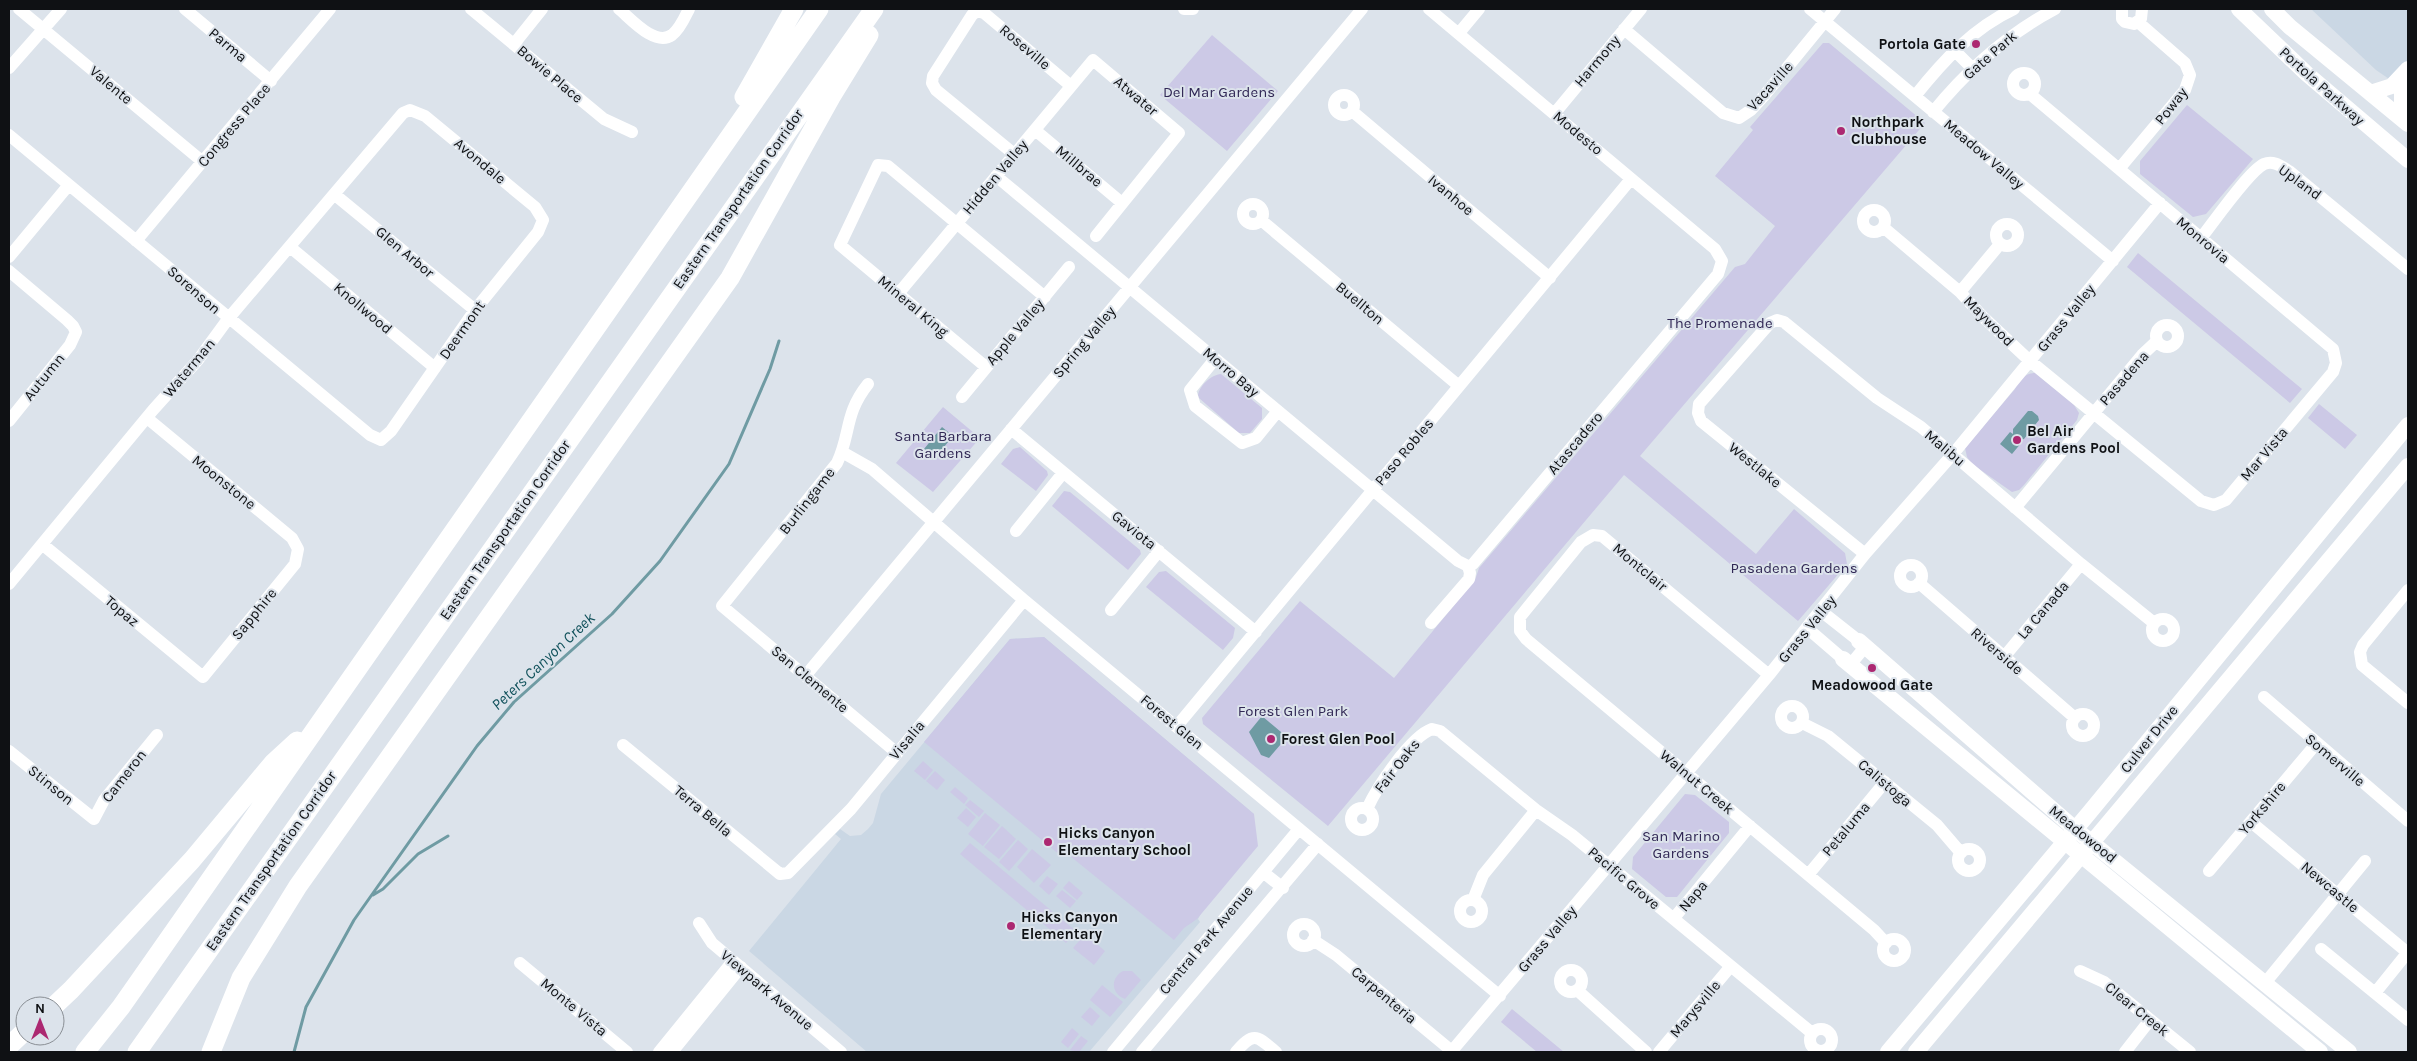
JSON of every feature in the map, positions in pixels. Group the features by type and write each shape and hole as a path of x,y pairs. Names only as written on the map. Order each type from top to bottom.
{"highway":[{"path":"692,189 794,9"},
{"path":"85,1052 121,1006 819,9"},
{"name":"Eastern Transportation Corridor","path":"136,1052 874,9"},
{"path":"211,1052 240,978 298,886 730,278 831,97 885,9"},
{"path":"65,996 192,860 273,763 322,719"}],"main road":[{"name":"Portola Parkway","path":"2239,9 2307,74 2408,160"},
{"name":"Portola Parkway","path":"2272,9 2290,27 2408,124"},
{"path":"2370,93 2392,86 2408,69"},
{"path":"2408,84 2402,92 2402,102 2408,107"},
{"name":"Culver Drive","path":"1888,1052 2070,835 2408,425"},
{"name":"Culver Drive","path":"1916,1052 2091,841 2408,466"},
{"name":"Meadowood","path":"1862,644 2070,835 2080,855 2320,1052"},
{"name":"Meadowood","path":"1846,662 2070,835 2091,841 2348,1052"}],"street":[{"name":"Valente","path":"19,9 203,162"},
{"path":"9,68 61,9"},
{"name":"Parma","path":"185,9 271,81"},
{"name":"Congress Place","path":"136,241 330,9"},
{"name":"Bowie Place","path":"471,9 604,119 632,132"},
{"path":"514,44 542,9"},
{"path":"620,9 650,34 666,38 673,34 689,9"},
{"name":"Spring Valley","path":"806,675 1362,9"},
{"name":"Modesto","path":"1429,9 1715,249 1722,261"},
{"path":"1458,33 1479,9"},
{"name":"Harmony","path":"1554,114 1641,9"},
{"name":"Meadow Valley","path":"1810,9 2113,261"},
{"name":"Vacaville","path":"1624,29 1723,113 1739,118 1751,110 1763,97 1834,9"},
{"name":"Gate Park","path":"1915,96 1955,51 1977,30 2014,9"},
{"name":"Gate Park","path":"1934,112 1972,68 1992,49 2022,28 2055,9"},
{"name":"Poway","path":"2119,169 2185,90 2190,75 2185,63 2138,22 2129,24 2125,22 2121,14 2122,9"},
{"path":"2138,22 2143,15 2142,9"},
{"name":"Roseville","path":"1014,154 936,90 932,83 933,76 967,22 977,11 984,13 1071,86"},
{"path":"1955,51 1972,68"},
{"name":"Hidden Valley","path":"898,294 1092,60"},
{"name":"Atwater","path":"1092,60 1179,133 1122,203"},
{"name":"Monrovia","path":"2030,94 2333,350 2336,358 2335,368 2312,397"},
{"name":"Waterman","path":"9,584 147,418 198,360 228,319 290,248 397,118 410,110"},
{"name":"Avondale","path":"410,110 425,116 534,207 543,220"},
{"name":"Ivanhoe","path":"1352,111 1550,278"},
{"name":"Millbrae","path":"1035,130 1122,203"},
{"name":"Sorenson","path":"9,135 228,319 370,435 381,440"},
{"name":"Upland","path":"2201,238 2256,170 2270,163 2278,164 2408,269"},
{"name":"Mineral King","path":"957,223 888,166 881,164 875,170 840,245 986,367"},
{"name":"Morro Bay","path":"996,176 1458,561 1468,566"},
{"name":"Paso Robles","path":"1177,726 1631,178"},
{"path":"9,257 68,186"},
{"name":"Glen Arbor","path":"334,194 475,310"},
{"path":"1096,236 1122,203"},
{"name":"Grass Valley","path":"1452,1052 1608,864 1769,675 1865,554 1953,454 2160,204"},
{"name":"Deermont","path":"381,440 391,431 475,310 538,232 543,220"},
{"name":"Buellton","path":"1261,220 1459,386"},
{"path":"957,223 1044,297"},
{"name":"Maywood","path":"1883,227 1960,292 1984,318 2030,361 2201,501 2214,505"},
{"path":"1960,292 2000,244"},
{"name":"Knollwood","path":"290,248 435,368"},
{"name":"Atascadero","path":"1431,623 1469,579 1468,566 1473,564 1718,274 1722,261"},
{"name":"Apple Valley","path":"962,397 1069,267"},
{"name":"Autumn","path":"9,271 68,320 76,332 70,345 9,420"},
{"name":"Malibu","path":"1734,362 1770,323 1777,320 1784,322 1877,398 1921,427 2081,564 2154,623"},
{"name":"Pasadena","path":"2015,508 2142,355 2157,341"},
{"path":"1215,358 1193,384 1190,397 1195,406 1242,443 1256,438 1278,411"},
{"name":"Westlake","path":"1734,362 1699,404 1698,413 1701,421 1865,554"},
{"name":"Burlingame","path":"722,606 829,474 842,452 847,422 854,405 868,384"},
{"name":"Mar Vista","path":"2214,505 2226,500 2312,397"},
{"name":"Moonstone","path":"147,418 292,538 298,549"},
{"name":"Gaviota","path":"1011,429 1160,550 1256,632"},
{"name":"Forest Glen","path":"842,452 872,469 1024,600 1500,996"},
{"path":"1016,531 1063,473"},
{"name":"Montclair","path":"1520,617 1581,542 1593,535 1602,536 1769,675"},
{"name":"Topaz","path":"42,544 203,677"},
{"name":"Sapphire","path":"203,677 295,564 298,549"},
{"path":"1111,610 1160,550"},
{"name":"La Canada","path":"2004,657 2081,564"},
{"name":"Riverside","path":"1919,583 2075,718"},
{"path":"2408,590 2363,645 2360,652 2362,665 2408,703"},
{"name":"Visalia","path":"784,875 794,868 833,825 851,809 1024,600"},
{"name":"San Clemente","path":"722,606 897,753"},
{"name":"Meadowood","path":"1821,611 1862,644"},
{"name":"Walnut Creek","path":"1520,617 1520,631 1526,639 1886,942"},
{"name":"Meadowood","path":"1807,628 1846,662"},
{"path":"1846,662 1862,644"},
{"name":"Somerville","path":"2264,697 2316,744 2408,821"},
{"name":"Calistoga","path":"1802,723 1828,736 1885,782 1936,826 1961,853"},
{"name":"Fair Oaks","path":"1367,809 1376,790 1393,767 1418,737 1432,729"},
{"name":"Pacific Grove","path":"1432,729 1448,735 1536,810 1572,835 1608,864 1812,1033"},
{"name":"Cameron","path":"94,819 104,800 157,735"},
{"name":"Yorkshire","path":"2209,872 2316,744"},
{"name":"Terra Bella","path":"623,745 780,874 784,875"},
{"name":"Stinson","path":"9,751 94,819"},
{"name":"Petaluma","path":"1808,875 1885,782"},
{"path":"1473,900 1483,875 1536,810"},
{"name":"Newcastle","path":"2251,822 2408,952"},
{"name":"Napa","path":"1674,918 1750,826"},
{"name":"Central Park Avenue","path":"1114,1052 1299,829"},
{"name":"Central Park Avenue","path":"1142,1052 1283,888 1318,844"},
{"path":"2265,984 2365,861"},
{"path":"1263,872 1283,888"},
{"name":"Viewpark Avenue","path":"699,923 712,943 841,1052"},
{"name":"Carpenteria","path":"1313,940 1336,955 1452,1052"},
{"path":"2321,949 2408,1020"},
{"path":"2375,993 2408,952"},
{"name":"Monte Vista","path":"520,962 627,1052"},
{"path":"659,1052 737,964"},
{"path":"672,1052 737,964"},
{"name":"Marysville","path":"1659,1052 1731,966"},
{"name":"Clear Creek","path":"2080,971 2104,982 2190,1052"},
{"path":"1577,990 1646,1052"},
{"path":"2125,1052 2150,1020"},
{"path":"1236,1052 1247,1039 1252,1038 1258,1038 1276,1052"}],"shaded area":[{"path":"2311,9 2408,9 2408,92 2376,70"},
{"name":"Hicks Canyon Elementary School","path":"1044,637 1254,814 1198,919 1200,922 1089,1052 867,1052 749,951 841,839 835,834 840,829 850,836 861,835 868,829 873,823 881,794 1010,639"}],"green space":[{"name":"Del Mar Gardens","path":"1212,35 1278,91 1227,151 1160,95"},
{"path":"1823,43 1829,43 1925,123 1640,456 1756,554 1794,509 1845,553 1847,564 1798,621 1624,475 1328,826 1203,724 1202,718 1300,601 1394,678 1475,580 1479,568 1735,267 1745,264 1775,226 1715,176 1753,130 1750,127"},
{"path":"2187,105 2253,159 2206,214 2193,217 2140,174 2140,161"},
{"path":"2138,253 2302,389 2290,403 2127,267"},
{"name":"Bel Air Gardens Pool","path":"2035,373 2074,405 2079,413 2077,420 2024,485 2019,490 2012,492 1972,464 1967,457 1965,448 2015,389 2020,380 2028,374"},
{"path":"1221,374 1262,408 1262,419 1250,433 1239,433 1199,398 1199,391 1204,384 1213,376"},
{"path":"2319,404 2357,435 2345,449 2308,418"},
{"name":"Santa Barbara Gardens","path":"943,407 980,438 933,492 896,463"},
{"path":"1020,447 1047,471 1048,475 1036,491 1001,464 1013,449"},
{"path":"1064,491 1070,492 1140,550 1141,554 1128,570 1052,506"},
{"path":"1166,571 1235,628 1233,638 1223,650 1146,587 1159,572"},
{"path":"1044,637 1254,814 1258,846 1197,919 1184,928 1174,940 1065,852 1061,856 924,742 1010,639"},
{"path":"923,761 933,770 925,780 914,771"},
{"path":"935,771 945,780 937,790 926,781"},
{"path":"955,787 968,798 964,804 950,792"},
{"name":"San Marino Gardens","path":"1685,794 1695,795 1729,822 1729,833 1677,897 1666,897 1632,869 1633,857"},
{"path":"970,800 984,811 979,817 965,805"},
{"path":"966,808 976,817 968,827 957,818"},
{"path":"985,813 1000,825 983,846 968,834"},
{"path":"1002,826 1016,839 999,859 984,847"},
{"path":"1018,840 1028,849 1009,871 999,862"},
{"path":"970,843 1076,931 1066,943 960,854"},
{"path":"1032,849 1051,865 1034,883 1017,867"},
{"path":"1047,876 1058,884 1049,895 1039,886"},
{"path":"1069,881 1083,893 1077,900 1063,888"},
{"path":"1062,890 1076,901 1070,908 1056,896"},
{"path":"1085,934 1105,951 1094,965 1073,948"},
{"path":"1123,971 1132,971 1141,980 1125,999 1117,994 1114,986 1116,978"},
{"path":"1102,985 1123,1002 1110,1017 1090,1000"},
{"path":"1090,1007 1100,1016 1092,1026 1081,1017"},
{"path":"1512,1009 1564,1052 1537,1052 1501,1022"},
{"path":"1072,1028 1079,1034 1068,1048 1061,1042"},
{"path":"1081,1036 1088,1041 1079,1052 1070,1050"}],"water":[{"path":"2028,411 2032,411 2038,416 2039,420 2024,439 2020,440 2022,442 2012,454 2000,444 2010,432 2013,434 2013,429"},
{"path":"942,427 953,436 935,458 924,449"},
{"path":"1262,716 1287,737 1269,758 1261,755 1249,732"}],"waterway":[{"name":"Peters Canyon Creek","path":"294,1052 306,1007 354,920 477,746 514,702 612,614 660,561 729,464 770,369 779,341"},
{"path":"373,895 383,889 418,854 448,836"}],"place":[{"name":"Portola Gate","path":"1976,44"},
{"name":"Northpark Clubhouse","path":"1841,131"},
{"name":"Bel Air Gardens Pool","path":"2017,440"},
{"name":"Meadowood Gate","path":"1872,668"},
{"name":"Forest Glen Pool","path":"1271,739"},
{"name":"Hicks Canyon Elementary School","path":"1048,842"},
{"name":"Hicks Canyon Elementary","path":"1011,926"}],"park label":[{"name":"The Promenade","path":"1720,323"},
{"name":"Pasadena Gardens","path":"1794,568"},
{"name":"Forest Glen Park","path":"1293,711"}]}
